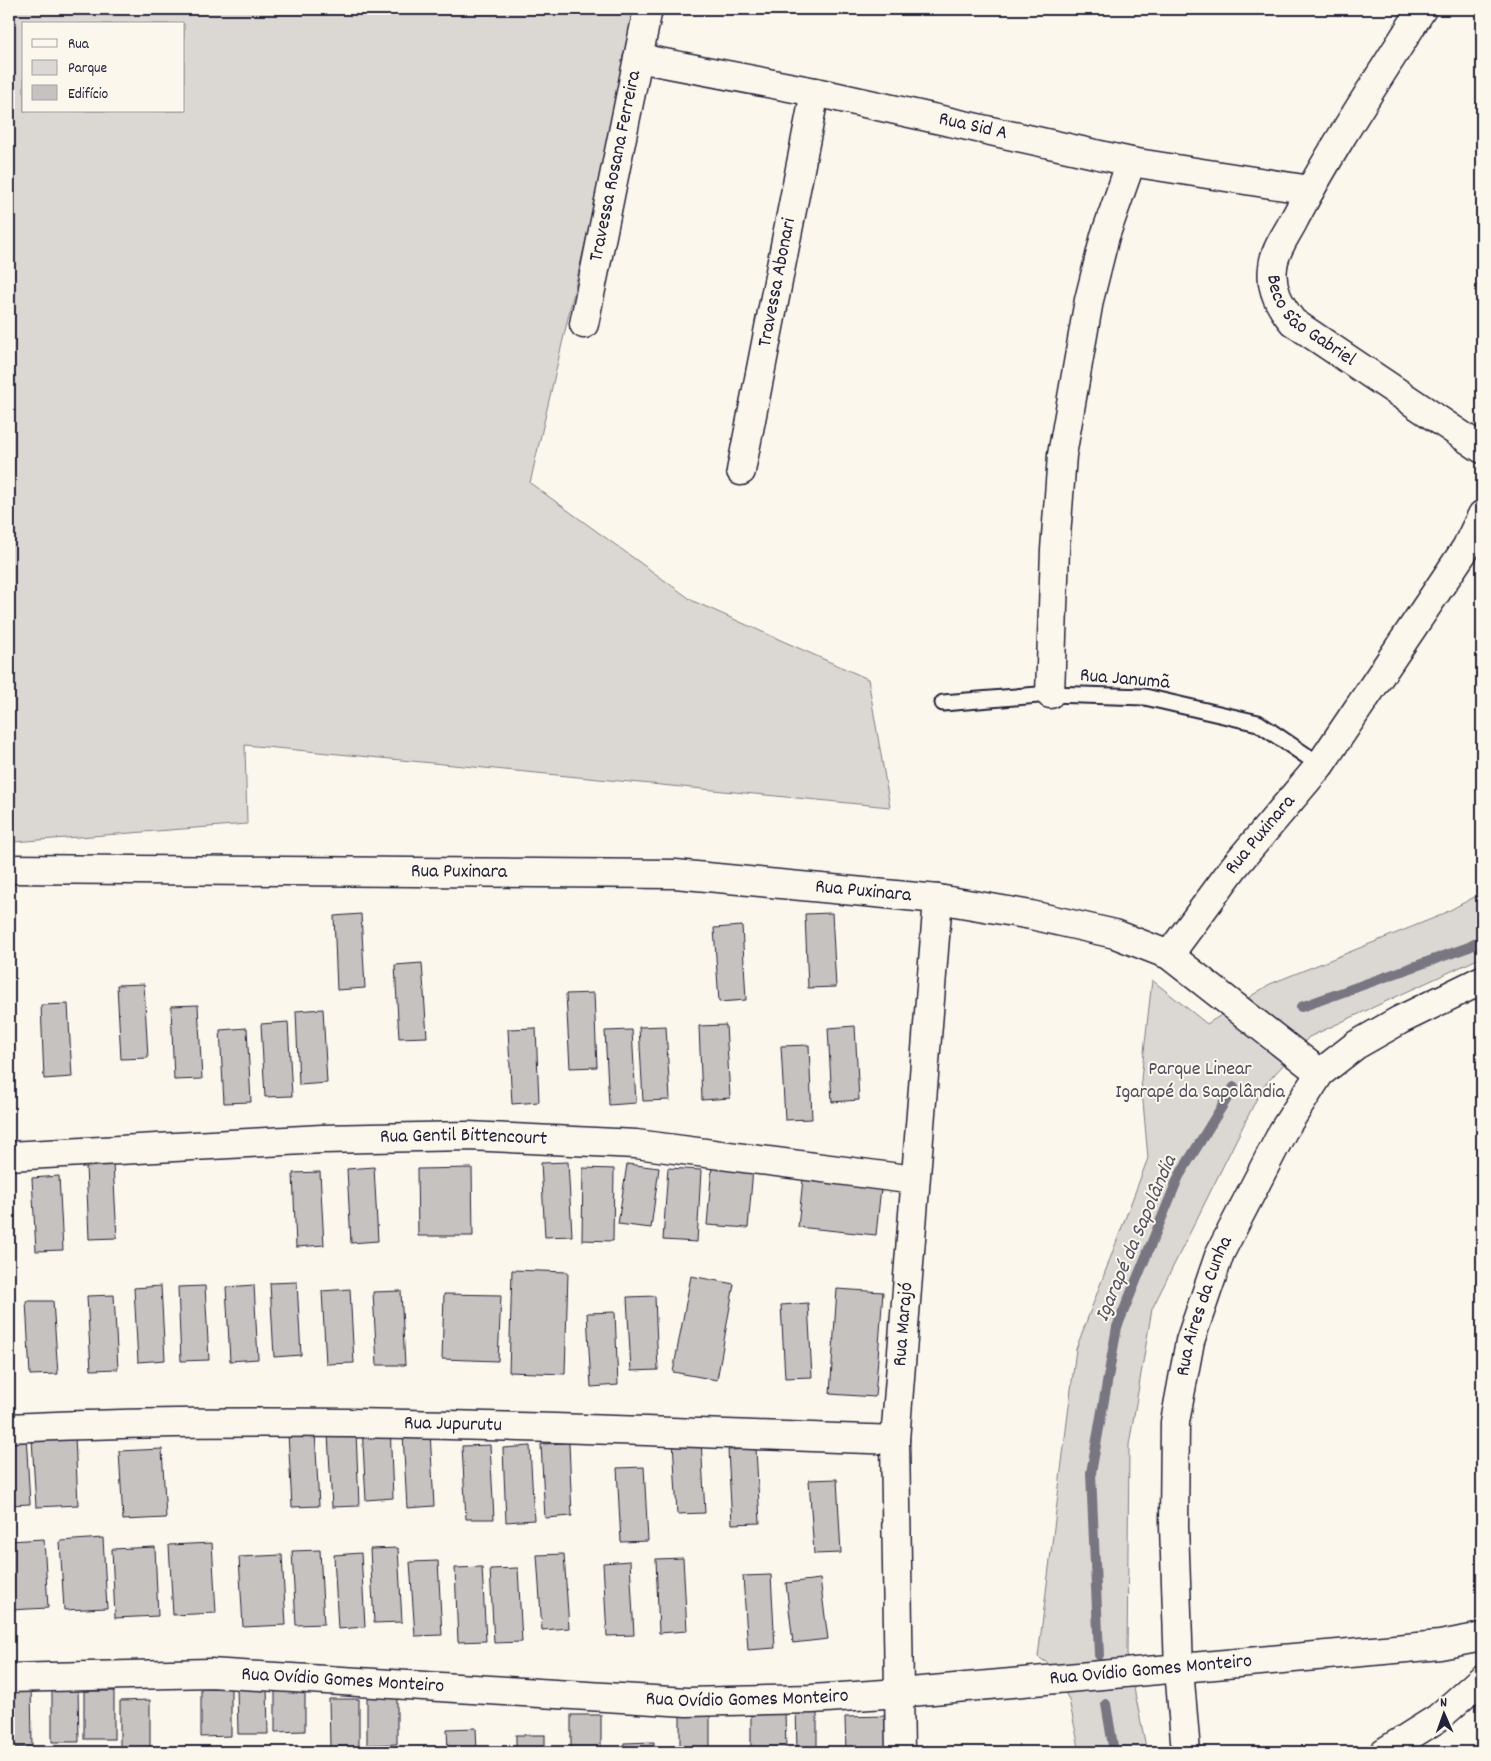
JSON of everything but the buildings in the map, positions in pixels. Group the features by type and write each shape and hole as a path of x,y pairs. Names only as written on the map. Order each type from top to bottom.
{"street":[{"name":"Travessa Rosana Ferreira","path":"584,324 648,9"},
{"name":"Beco São Gabriel","path":"1422,9 1310,190 1278,251 1273,266 1274,289 1279,305 1293,322 1482,449"},
{"name":"Rua Sid A","path":"638,58 815,92 1131,162 1310,190"},
{"name":"Travessa Abonari","path":"742,471 815,92"},
{"path":"1050,694 1062,456 1089,300 1105,236 1131,162"},
{"name":"Rua Puxinara","path":"9,869 675,874 938,899 1031,915 1115,934 1170,955 1234,866 1320,765 1466,548 1482,515"},
{"name":"Rua Marajó","path":"900,1752 896,1440 938,899"},
{"path":"1170,955 1320,1073"},
{"name":"Rua Aires da Cunha","path":"1186,1752 1179,1669 1174,1526 1175,1422 1190,1341 1220,1254 1283,1130 1320,1073 1356,1045 1400,1020 1482,980"},
{"name":"Rua Gentil Bittencourt","path":"9,1156 322,1139 468,1136 636,1144 916,1180"},
{"name":"Rua Jupurutu","path":"9,1428 79,1425 328,1422 896,1440"},
{"name":"Rua Ovídio Gomes Monteiro","path":"9,1678 210,1673 688,1702 812,1699 1179,1669 1440,1645 1482,1637"},
{"path":"1384,1752 1438,1718 1482,1679"}],"lane":[{"name":"Rua Janumã","path":"943,703 1050,694 1145,697 1258,723 1320,765"}],"green space":[{"path":"9,9 639,9 530,483 693,601 868,679 890,807 245,745 247,824 14,842 9,813"},
{"name":"Parque Linear Igarapé da Sapolândia","path":"1482,893 1482,957 1309,1037 1262,1088 1152,1309 1129,1445 1127,1654 1147,1752 1080,1752 1069,1700 1052,1666 1038,1657 1076,1349 1148,1158 1141,1079 1152,980 1207,1024 1270,984 1439,916"}],"waterway":[{"name":"Igarapé da Sapolândia","path":"1301,1007 1469,947 1482,940"},
{"name":"Igarapé da Sapolândia","path":"1099,1655 1091,1473 1117,1327 1179,1176 1234,1087"},
{"name":"Igarapé da Sapolândia","path":"1106,1704 1114,1752"}]}
